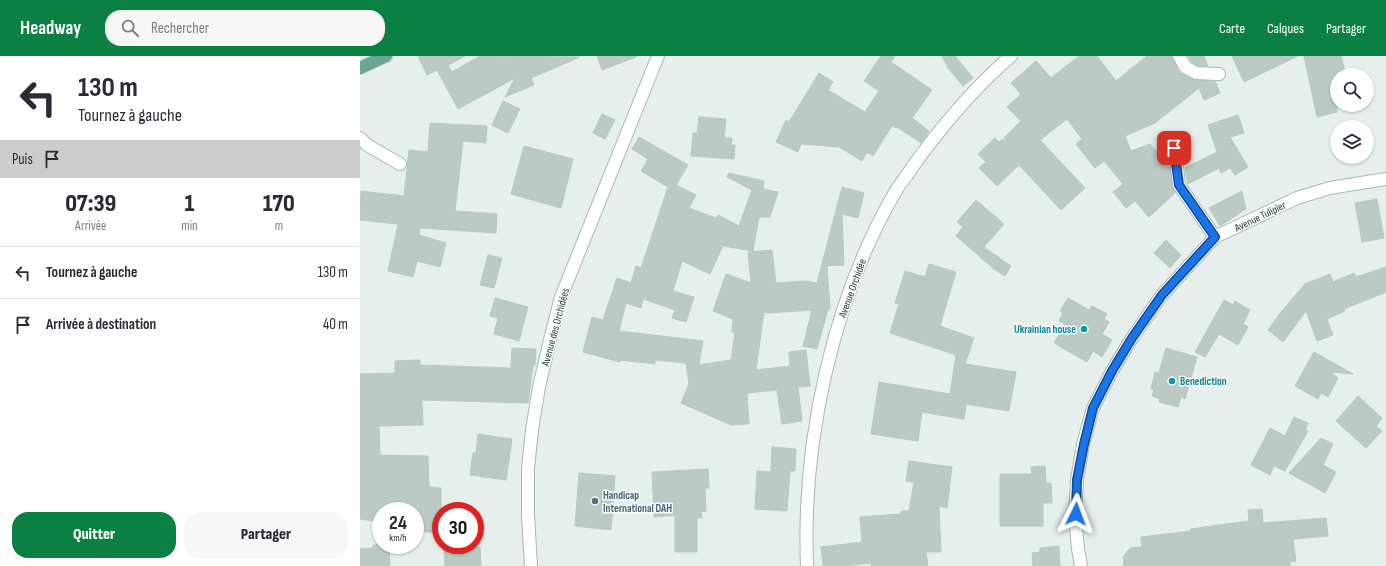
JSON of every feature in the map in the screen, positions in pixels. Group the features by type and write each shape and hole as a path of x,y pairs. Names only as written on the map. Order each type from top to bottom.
{"main road":[{"path":"360,68 386,56"}],"street":[{"name":"Avenue des Orchidées","path":"531,566 528,515 528,469 532,430 539,387 550,340 561,297 658,56"},
{"name":"Avenue Orchidée","path":"806,566 806,495 810,454 828,366 842,312 865,253 894,194 928,145 970,96 1011,56"},
{"path":"1179,56 1185,67 1196,73 1219,74"},
{"path":"360,138 367,146 400,164"},
{"path":"1174,148 1179,185 1215,237"},
{"name":"Avenue Tulipier","path":"1081,566 1078,549 1076,514 1077,480 1093,408 1112,371 1132,338 1162,295 1215,237 1297,198 1330,188 1386,179"}],"building":[{"path":"418,56 465,56 448,65 452,72 480,56 580,57 531,78 534,85 505,97 515,78 458,109 437,70 427,75"},
{"path":"597,56 636,56 636,57 602,70"},
{"path":"881,56 895,56 891,62 932,90 912,118 929,131 921,143 897,127 892,126 873,156 867,152 862,161 839,147 801,144 798,152 776,142 786,120 789,122 819,73 833,82 828,90 865,112 879,91 864,81"},
{"path":"942,56 955,56 973,78 963,86 948,68"},
{"path":"1079,56 1097,56 1116,81 1147,56 1172,56 1178,71 1181,74 1195,80 1215,81 1220,93 1204,100 1199,88 1155,123 1125,136 1131,151 1150,144 1170,167 1172,186 1175,193 1149,217 1135,201 1126,208 1113,192 1123,184 1104,161 1095,168 1076,144 1082,139 1067,119 1040,140 1085,188 1061,210 1019,165 997,186 979,168 986,162 978,154 995,138 999,142 1002,139 1008,144 1004,138 1021,121 1007,107 1021,94 1011,83 1036,61 1051,78"},
{"path":"1188,56 1204,56 1208,66 1198,66 1191,61"},
{"path":"1232,56 1298,56 1244,82"},
{"path":"1304,56 1341,56 1344,68 1330,68 1330,112 1337,112 1317,117"},
{"path":"503,101 520,109 508,133 492,125"},
{"path":"602,114 615,120 605,139 593,133"},
{"path":"1238,115 1244,133 1230,137 1248,167 1235,175 1230,168 1221,173 1219,168 1188,184 1185,168 1217,152 1208,125"},
{"path":"699,117 726,119 724,138 732,138 731,145 735,145 734,159 691,156 693,133 697,133"},
{"path":"430,123 487,126 486,143 463,141 455,211 497,214 496,233 420,228 419,235 446,243 440,267 417,261 413,277 388,271 398,224 360,220 361,191 404,196 409,150 428,152"},
{"path":"639,137 688,165 676,185 696,195 689,208 716,218 718,215 739,226 752,190 727,177 729,173 764,181 763,189 778,192 770,217 759,217 753,251 723,246 710,274 682,261 673,291 694,297 686,322 672,318 675,310 643,299 641,308 626,303 619,331 703,341 699,365 731,360 735,332 732,332 733,319 713,311 726,274 751,283 748,252 772,250 776,283 806,281 817,283 842,187 864,193 858,218 842,214 844,265 827,266 830,309 828,309 817,349 803,346 812,310 769,313 764,312 756,370 790,366 789,352 806,350 810,386 798,387 802,421 782,424 777,390 747,393 749,424 731,425 681,403 689,384 686,363 655,360 655,364 620,360 620,362 583,352 592,317 603,320 617,278 631,283 636,266 641,268 668,187 641,171 648,159 632,149"},
{"path":"524,146 573,159 561,208 511,194"},
{"path":"1242,191 1246,209 1220,226 1209,208"},
{"path":"1377,199 1384,238 1362,242 1355,203"},
{"path":"976,200 1004,224 984,247 1011,266 1005,276 994,269 956,236 963,227 957,222"},
{"path":"1166,240 1181,255 1170,268 1154,253"},
{"path":"488,255 502,258 494,288 480,285"},
{"path":"929,264 956,272 940,326 974,338 965,364 1016,372 1009,411 966,404 964,419 922,412 918,441 871,434 879,382 950,394 956,355 890,333 899,304 895,303 905,271 925,277"},
{"path":"1386,267 1386,292 1344,309 1345,311 1327,319 1333,335 1317,341 1306,311 1283,342 1268,330 1305,284 1330,274 1333,282 1354,273 1356,277"},
{"path":"495,298 528,307 519,341 494,334 498,318 490,316"},
{"name":"Ukrainian house","path":"1068,298 1089,310 1092,306 1107,314 1104,319 1109,322 1102,334 1112,340 1102,357 1093,351 1087,362 1054,343 1065,324 1059,321 1063,313 1060,311"},
{"path":"1224,300 1233,305 1235,301 1250,310 1243,324 1248,327 1238,345 1219,334 1205,357 1195,352"},
{"path":"512,348 536,349 535,365 533,365 528,403 422,400 423,425 379,426 380,455 428,456 429,487 441,488 441,502 432,502 432,532 424,532 424,502 372,502 372,521 360,519 360,374 395,373 395,361 420,360 420,365 511,368"},
{"name":"Benediction","path":"1166,348 1197,357 1185,399 1181,397 1178,407 1159,402 1160,399 1152,396 1154,390 1151,389 1155,372 1159,373"},
{"path":"1314,352 1353,374 1331,372 1338,378 1328,397 1321,393 1318,399 1295,386"},
{"path":"1358,396 1382,418 1376,426 1382,431 1366,448 1336,421"},
{"path":"1294,417 1308,423 1305,430 1308,431 1285,471 1274,466 1270,475 1251,465 1270,428 1285,436"},
{"path":"478,434 512,439 506,480 470,475 473,453 476,453"},
{"path":"1321,438 1333,444 1323,465 1336,472 1325,493 1289,473"},
{"path":"772,447 796,449 795,471 790,471 787,511 755,509 757,471 771,472"},
{"path":"909,461 952,467 947,508 939,506 941,552 926,552 928,566 871,566 871,563 844,566 823,566 821,547 862,542 860,517 901,514 901,511 909,511 914,482 906,481"},
{"path":"1045,466 1046,483 1051,483 1052,503 1043,503 1043,526 1000,526 1000,474 1032,474 1031,467"},
{"path":"708,469 709,488 705,488 706,511 701,512 702,518 697,518 697,552 675,552 675,515 654,517 652,472"},
{"name":"Handicap International DAH","path":"579,473 615,476 611,530 575,526"},
{"path":"1262,509 1263,523 1326,518 1328,536 1293,539 1296,561 1290,562 1290,566 1124,566 1123,557 1130,548 1142,547 1141,537 1191,531 1190,529 1249,521 1248,510"},
{"path":"1059,546 1060,566 1033,566 1032,553 1040,552 1040,548"},
{"path":"372,548 372,554 389,554 390,566 360,566 360,549"},
{"path":"444,554 480,554 481,566 445,566"}],"place":[{"name":"Ukrainian house","path":"1084,329"},
{"name":"Benediction","path":"1172,381"},
{"name":"Handicap International DAH","path":"595,501"}],"route":[{"path":"1076,514 1077,480 1093,408 1112,371 1132,338 1162,295 1215,237 1179,185 1174,148"}]}
